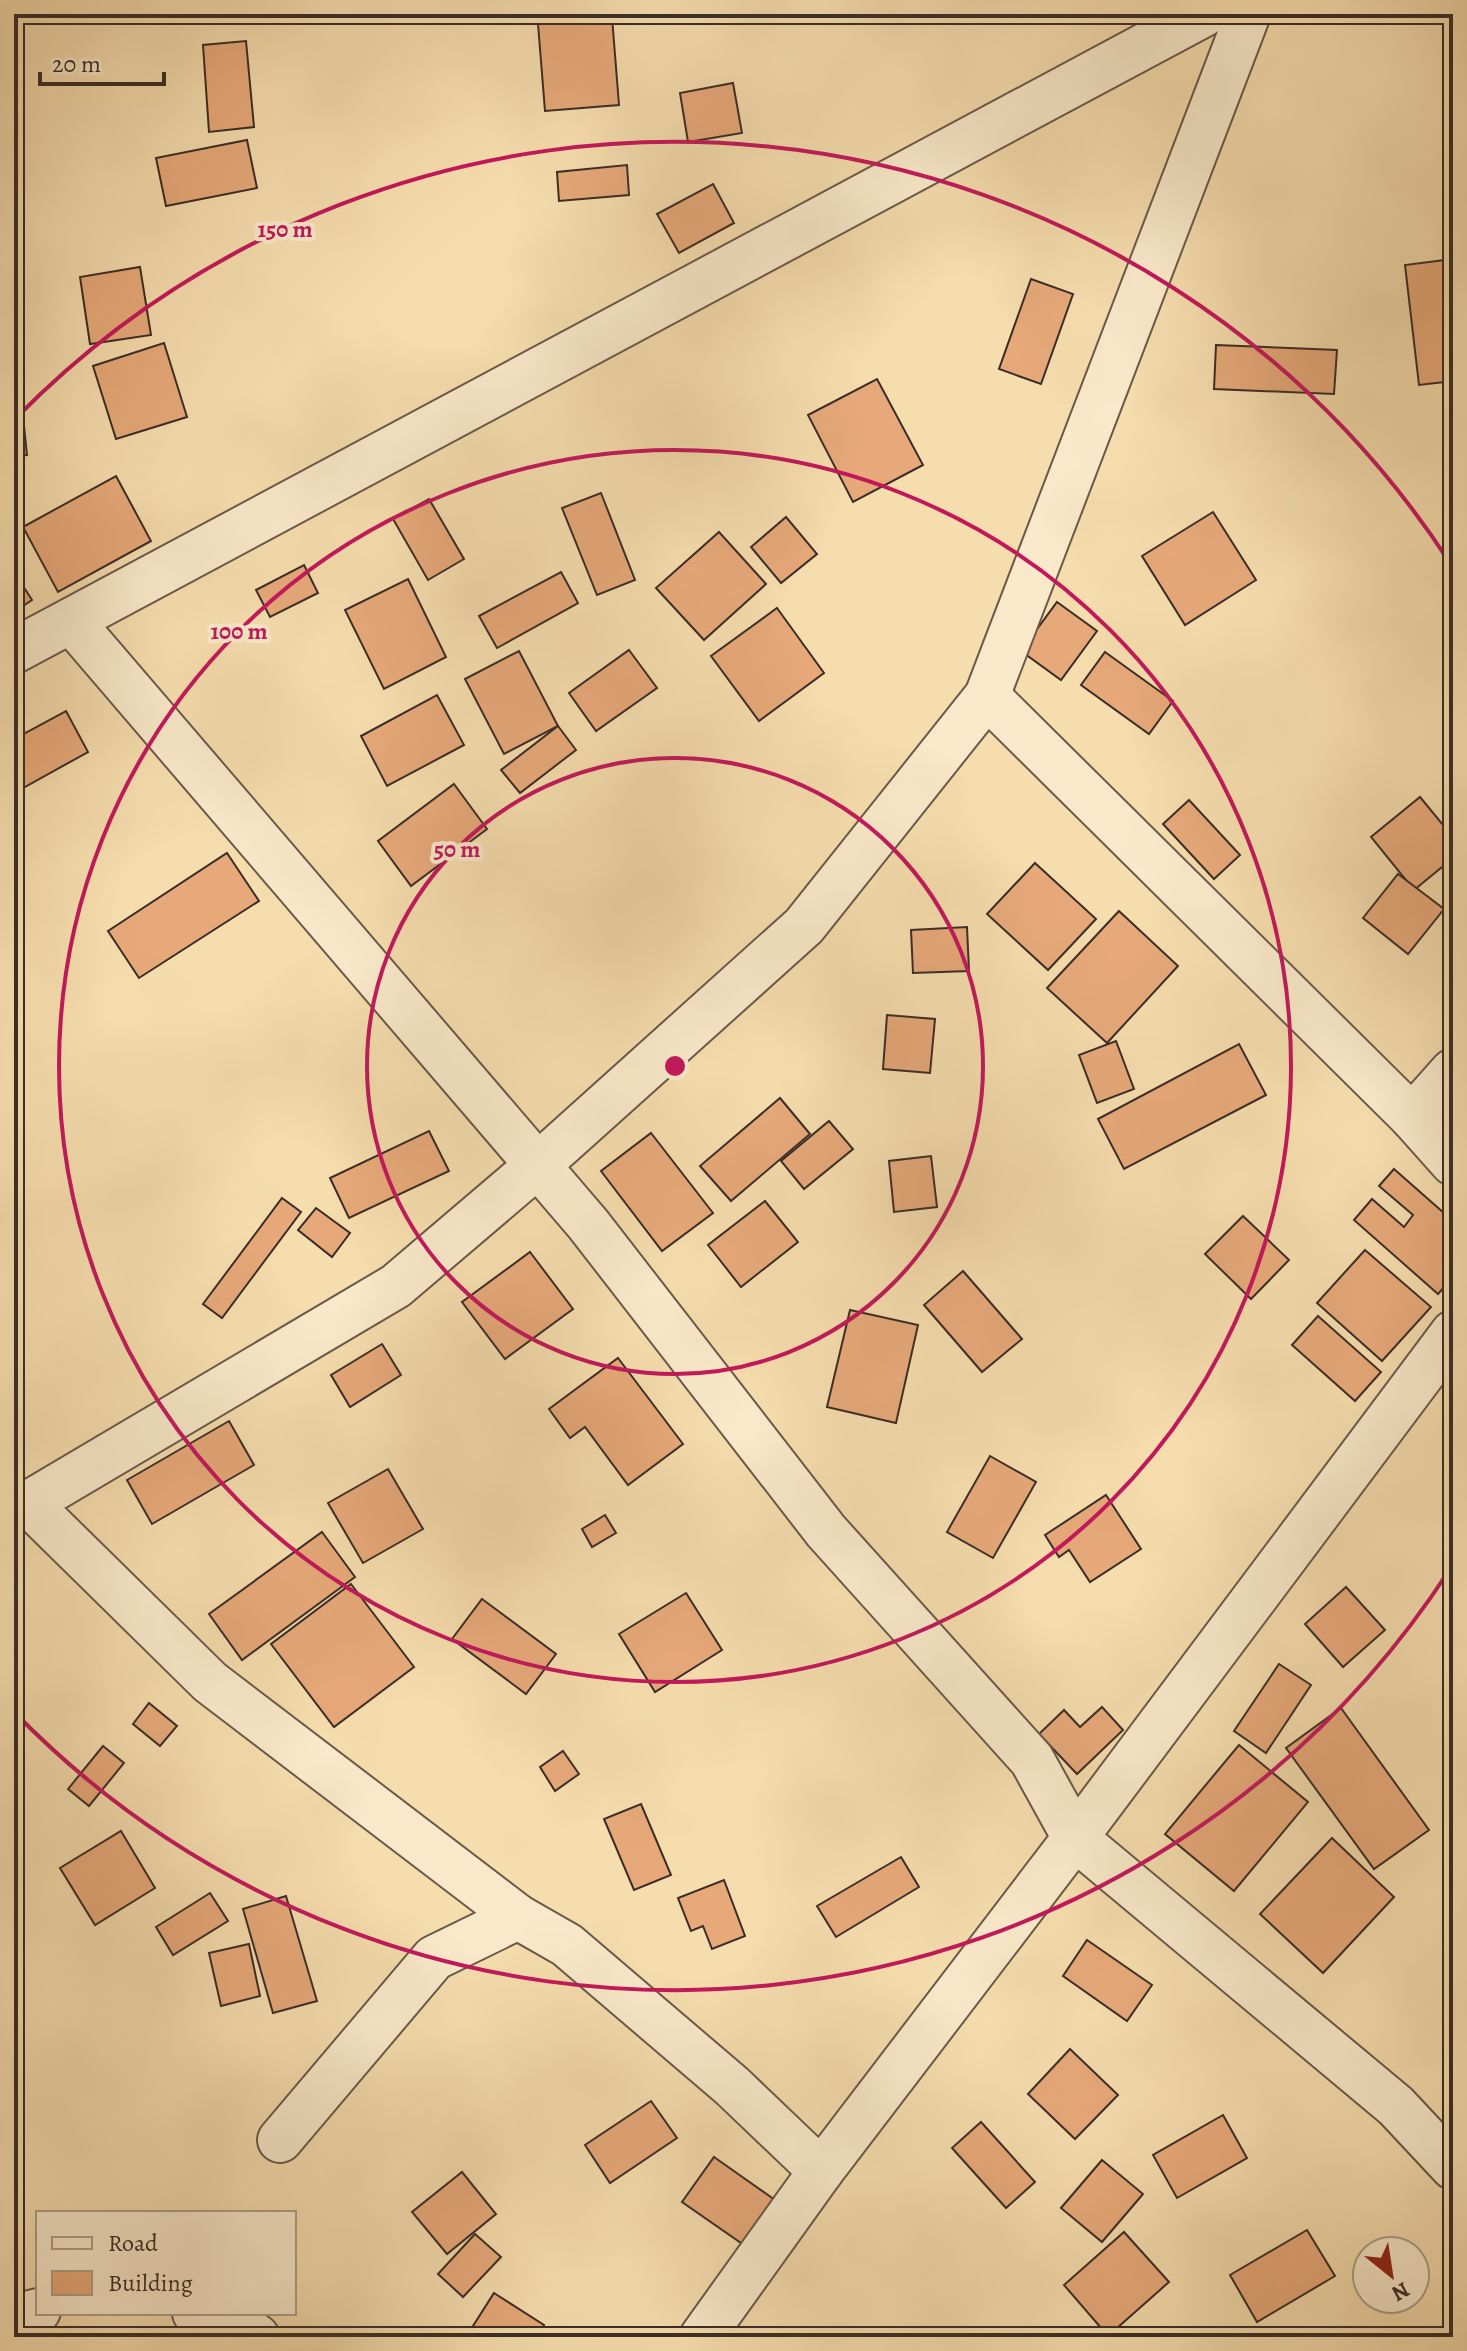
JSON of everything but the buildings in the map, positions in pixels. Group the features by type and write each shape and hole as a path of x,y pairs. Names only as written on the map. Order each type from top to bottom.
{"street":[{"path":"14,651 1204,14"},
{"path":"821,2171 732,2086 567,1945 518,1917 210,1682 21,1508 396,1286 538,1165 804,926 987,696 1248,14"},
{"path":"72,622 588,1224 826,1531 1032,1760 1075,1838 1396,2106 1453,2167"},
{"path":"987,696 1412,1117 1453,1163"},
{"path":"1412,1117 1453,1071"},
{"path":"702,2337 821,2171 1453,1333"},
{"path":"280,2140 434,1958 518,1917"},
{"path":"14,2317 36,2312"},
{"path":"206,2315 234,2320 257,2337"}]}
